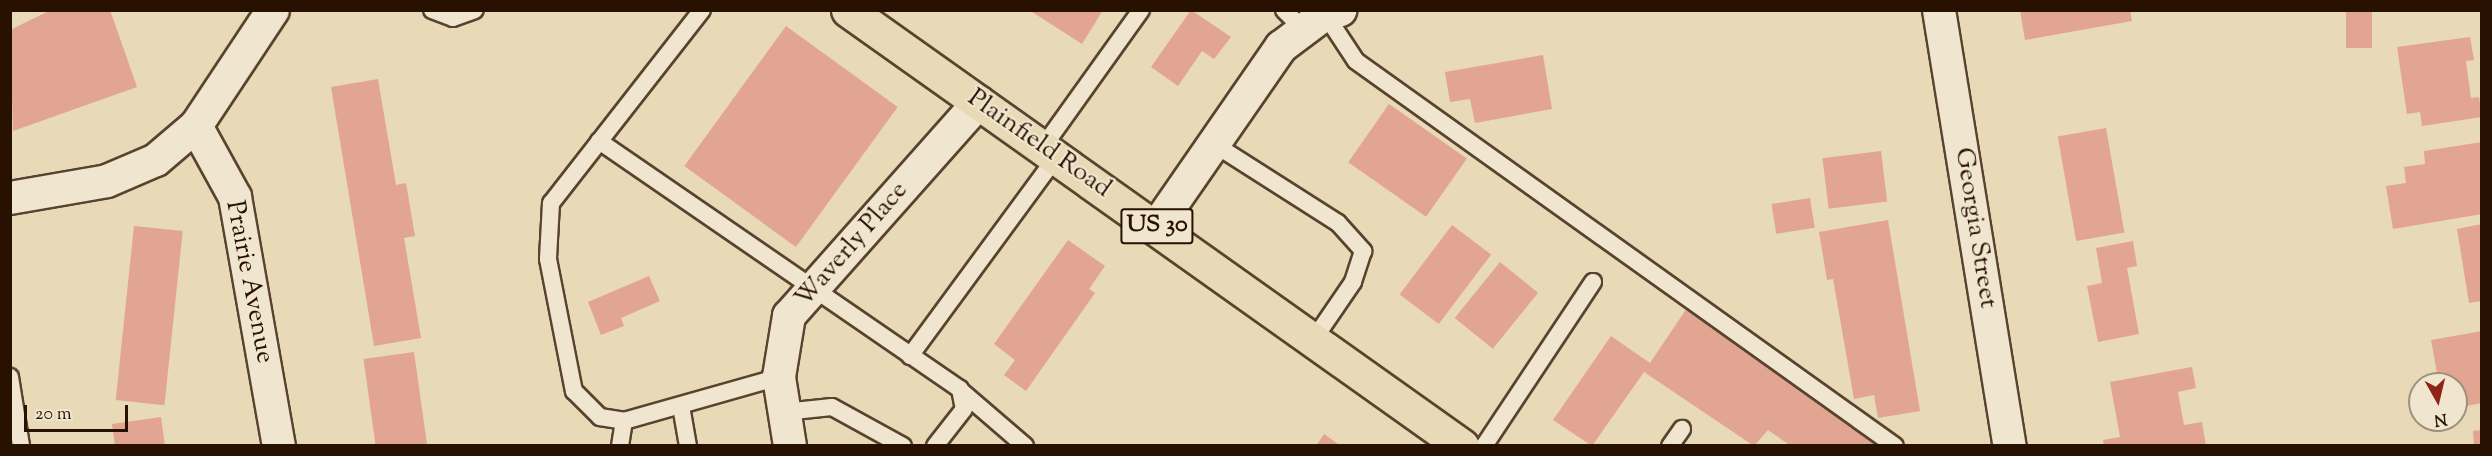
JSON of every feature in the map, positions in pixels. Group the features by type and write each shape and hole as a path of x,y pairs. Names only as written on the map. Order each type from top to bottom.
{"main road":[{"name":"Plainfield Road","path":"848,10 1157,226 1462,446"}],"street":[{"path":"10,198 107,181 156,160 196,126 273,10"},
{"name":"Georgia Street","path":"1940,10 2010,446"},
{"path":"1157,226 1281,46 1313,16"},
{"name":"Waverly Place","path":"790,446 779,377 789,316 979,102"},
{"name":"Prairie Avenue","path":"196,126 235,197 279,446"}],"lane":[{"path":"432,10 453,18 475,10"},
{"path":"702,10 550,202 548,259 573,391 600,417 624,421 779,377"},
{"path":"910,356 1050,152 1141,10"},
{"path":"1313,16 1356,61 1895,446"},
{"path":"599,141 816,286 910,356 960,389 1025,446"},
{"path":"1214,144 1338,223 1363,251 1353,282 1314,339"},
{"path":"1484,446 1593,282"},
{"path":"10,378 21,446"},
{"path":"935,446 964,409 960,389"},
{"path":"681,406 688,446"},
{"path":"784,412 832,406 903,446"},
{"path":"620,446 624,421"},
{"path":"1670,446 1682,429"}],"building":[{"path":"51,10 110,10 137,87 13,131 10,30"},
{"path":"1029,10 1103,10 1082,44"},
{"path":"1191,10 1231,37 1214,59 1202,51 1178,86 1151,67"},
{"path":"2020,10 2130,10 2132,21 2025,40"},
{"path":"2346,10 2372,10 2372,48 2346,48"},
{"path":"786,26 898,107 796,247 684,166"},
{"path":"2470,37 2474,60 2466,61 2471,98 2479,97 2482,117 2422,126 2420,112 2407,114 2397,47"},
{"path":"1543,55 1552,109 1475,123 1470,99 1450,102 1445,72"},
{"path":"378,79 396,185 406,183 415,236 404,238 421,338 374,346 331,87"},
{"path":"1389,104 1467,158 1426,217 1348,162"},
{"path":"2106,128 2124,232 2076,241 2058,137"},
{"path":"2482,142 2482,214 2393,229 2386,186 2406,183 2404,167 2425,164 2424,151"},
{"path":"1881,151 1887,202 1829,209 1822,158"},
{"path":"1810,198 1815,228 1776,234 1771,204"},
{"path":"1888,220 1920,411 1878,418 1874,395 1854,399 1833,279 1827,280 1819,232"},
{"path":"2482,224 2482,301 2469,303 2457,229"},
{"path":"1452,225 1491,254 1439,324 1400,294"},
{"path":"134,226 183,231 164,405 116,400"},
{"path":"1068,240 1105,266 1089,289 1095,293 1026,391 1004,375 1015,360 994,344"},
{"path":"2133,241 2137,266 2127,268 2139,334 2098,342 2087,286 2102,283 2096,248"},
{"path":"1500,262 1538,293 1493,349 1455,318"},
{"path":"649,276 660,301 621,318 624,326 601,335 588,302"},
{"path":"1687,308 1894,446 1791,446 1768,430 1754,446 1644,372 1592,446 1553,420 1611,336 1650,363"},
{"path":"2482,331 2482,403 2468,406 2468,372 2437,372 2431,340"},
{"path":"414,352 427,446 376,446 363,359"},
{"path":"2192,367 2196,388 2178,392 2184,425 2202,422 2206,446 2104,446 2103,440 2120,437 2110,382"},
{"path":"161,417 165,446 115,446 112,424"},
{"path":"2482,430 2482,446 2474,446 2473,431"},
{"path":"1324,434 1341,446 1316,446"}]}
